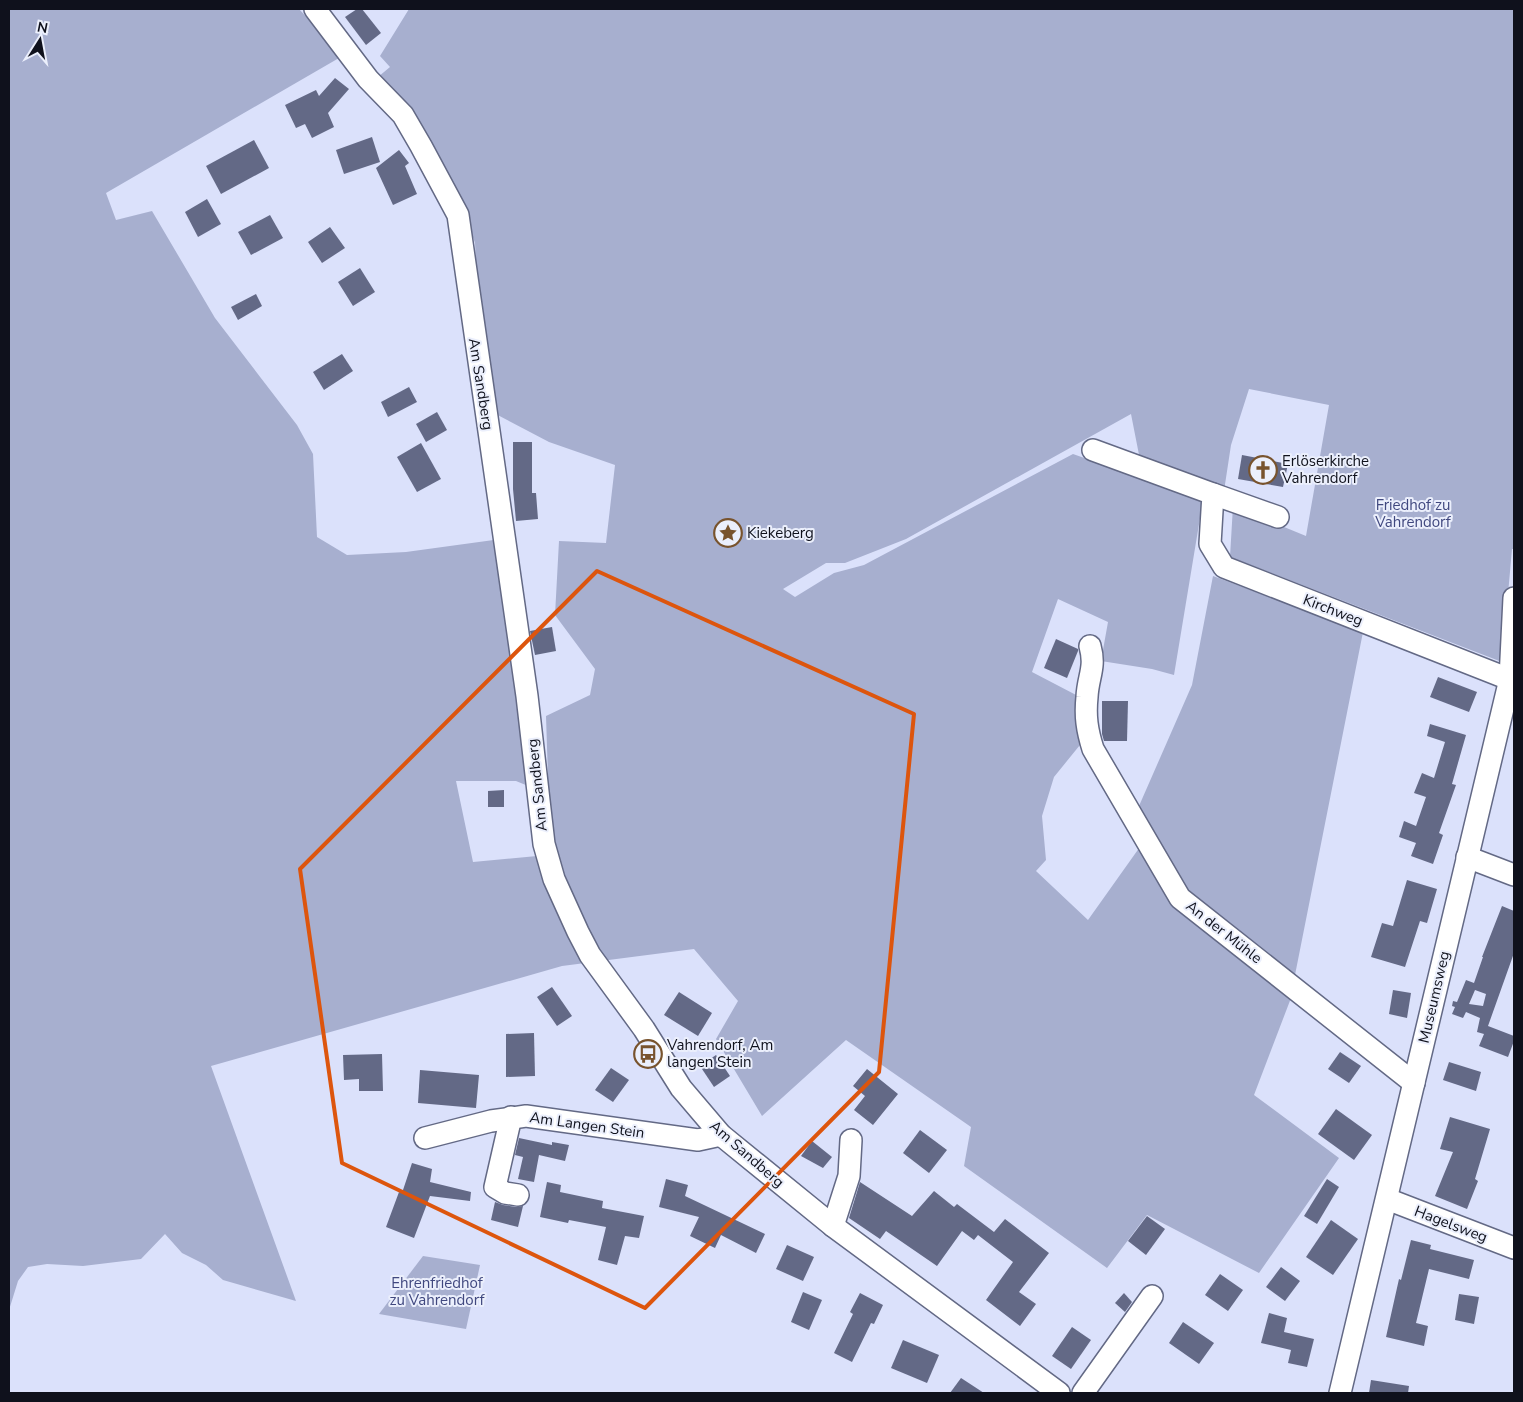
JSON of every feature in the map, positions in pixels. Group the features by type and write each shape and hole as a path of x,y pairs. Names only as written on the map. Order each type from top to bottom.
{"street":[{"name":"Am Sandberg","path":"315,9 368,79 403,115 458,214 528,696 544,844 554,879 590,955 644,1028 681,1088 721,1135 833,1226 1059,1393"},
{"path":"1093,450 1278,517"},
{"name":"Kirchweg","path":"1213,494 1210,544 1224,567 1512,680"},
{"name":"Museumsweg","path":"1340,1393 1467,857 1512,680 1514,598"},
{"name":"An der Mühle","path":"1090,646 1094,660 1087,696 1086,728 1093,749 1180,898 1414,1083"},
{"path":"1467,857 1514,875"},
{"name":"Am Langen Stein","path":"425,1138 491,1121 526,1116 698,1140 721,1135"},
{"path":"511,1117 494,1187 505,1193 518,1195"},
{"path":"833,1226 849,1176 851,1140"},
{"name":"Hagelsweg","path":"1387,1199 1514,1248"},
{"path":"1083,1393 1152,1296"}],"highlighted area":[{"path":"597,571 914,714 879,1072 645,1308 342,1163 300,869"}],"green space":[{"name":"Friedhof zu Vahrendorf","path":"9,9 299,9 323,35 339,58 106,193 116,220 152,211 215,318 297,425 313,454 317,537 347,555 406,552 501,539 533,788 516,781 456,781 473,862 537,856 593,942 550,839 546,716 590,695 595,669 555,615 559,541 606,543 615,465 549,442 492,412 482,369 475,243 465,213 378,77 390,67 380,56 409,9 1514,9 1514,549 1512,549 1502,662 1230,557 1233,506 1306,536 1329,405 1249,389 1231,445 1224,491 1141,465 1131,414 906,539 845,563 826,563 783,589 795,597 834,573 864,565 1073,454 1203,500 1174,675 1152,669 1101,661 1108,622 1058,599 1032,672 1078,696 1084,740 1054,777 1042,816 1046,860 1036,871 1088,920 1142,844 1291,998 1254,1095 1339,1158 1259,1273 1147,1215 1107,1268 964,1166 971,1127 846,1040 762,1116 716,1039 738,1001 694,949 562,966 211,1066 296,1301 223,1280 206,1265 182,1253 165,1234 141,1259 83,1266 47,1264 28,1267 18,1281 9,1310"},
{"path":"1213,576 1363,632 1295,975 1185,890 1139,806 1192,685"},
{"name":"Ehrenfriedhof zu Vahrendorf","path":"423,1256 480,1265 466,1329 379,1314"}],"building":[{"path":"357,9 362,9 381,33 366,45 345,17"},
{"path":"335,78 349,89 328,113 334,127 312,138 305,124 296,128 285,105 316,90 319,96"},
{"path":"372,137 380,162 344,174 336,150"},
{"path":"254,140 269,168 221,194 206,166"},
{"path":"399,150 409,163 405,166 417,194 393,205 376,168"},
{"path":"207,199 221,224 198,237 185,212"},
{"path":"270,215 283,238 251,255 238,232"},
{"path":"330,227 345,248 322,263 308,242"},
{"path":"360,268 375,292 353,306 338,282"},
{"path":"256,294 262,306 238,320 231,307"},
{"path":"342,354 353,371 324,390 313,372"},
{"path":"409,387 417,402 388,417 381,402"},
{"path":"437,412 447,430 426,442 416,424"},
{"path":"513,442 532,442 532,493 536,493 538,519 516,521 513,489"},
{"path":"421,443 441,479 417,492 397,457"},
{"name":"Erlöserkirche Vahrendorf","path":"1242,455 1288,464 1283,487 1238,479"},
{"path":"552,627 556,651 535,655 530,631"},
{"path":"1056,639 1078,649 1067,678 1044,668"},
{"path":"1438,677 1477,692 1469,712 1430,697"},
{"path":"1102,701 1128,701 1127,741 1104,741 1102,734"},
{"path":"1430,724 1466,735 1452,784 1456,785 1439,833 1443,835 1433,864 1411,856 1416,843 1399,837 1404,821 1416,826 1426,797 1414,793 1422,773 1434,778 1445,742 1427,736"},
{"path":"504,790 504,807 488,807 488,791"},
{"path":"1407,880 1437,889 1427,923 1420,921 1405,967 1371,957 1382,923 1393,926"},
{"path":"1502,906 1514,911 1514,953 1488,1026 1514,1036 1508,1057 1479,1046 1484,1034 1477,1032 1480,1018 1466,1012 1463,1018 1452,1014 1455,1007 1452,1006 1453,1001 1457,1002 1466,980 1474,983","holes":["1475,990 1486,994 1483,1006 1469,1004"]},
{"path":"552,987 572,1016 557,1026 537,997"},
{"path":"1393,990 1411,993 1407,1018 1389,1014"},
{"path":"679,992 712,1013 698,1036 664,1015"},
{"path":"534,1033 535,1076 506,1077 506,1034"},
{"path":"1340,1052 1361,1066 1349,1083 1328,1069"},
{"path":"382,1054 383,1091 359,1091 359,1079 344,1080 343,1055"},
{"path":"716,1055 730,1076 714,1087 700,1066"},
{"path":"1449,1062 1481,1072 1476,1091 1443,1080"},
{"path":"611,1068 629,1080 613,1102 595,1090"},
{"path":"867,1069 898,1094 873,1125 854,1110 865,1096 853,1086"},
{"path":"420,1070 479,1075 476,1108 418,1103"},
{"path":"1336,1109 1372,1135 1354,1160 1318,1134"},
{"path":"1450,1117 1490,1129 1475,1179 1478,1181 1467,1209 1435,1196 1453,1152 1440,1149"},
{"path":"920,1130 947,1150 929,1173 903,1153"},
{"path":"519,1138 552,1145 552,1142 569,1145 565,1161 539,1155 534,1182 518,1179 523,1157 515,1155"},
{"path":"812,1141 832,1157 823,1168 801,1156"},
{"path":"412,1163 432,1169 430,1182 471,1192 470,1201 430,1196 414,1238 386,1227 399,1192 402,1193"},
{"path":"666,1179 688,1185 685,1196 765,1234 756,1253 721,1235 715,1248 690,1236 699,1217 659,1207"},
{"path":"1327,1179 1339,1187 1317,1224 1304,1216"},
{"path":"547,1182 561,1185 560,1192 603,1201 602,1208 644,1216 639,1238 625,1236 617,1265 598,1260 606,1227 569,1220 568,1223 540,1217"},
{"path":"860,1182 912,1216 934,1191 954,1207 957,1204 994,1232 1005,1219 1049,1253 1019,1292 1036,1304 1020,1326 986,1300 1013,1262 978,1235 974,1240 962,1231 937,1266 886,1231 880,1239 849,1218"},
{"path":"495,1202 516,1207 523,1206 518,1227 491,1220"},
{"path":"1147,1216 1165,1229 1146,1255 1128,1241"},
{"path":"1331,1220 1358,1239 1333,1275 1306,1257"},
{"path":"1411,1240 1431,1245 1430,1249 1474,1260 1469,1279 1429,1269 1416,1323 1428,1326 1424,1346 1386,1337 1399,1279 1401,1280"},
{"path":"787,1245 814,1257 803,1281 776,1269"},
{"path":"1281,1267 1300,1281 1285,1301 1266,1287"},
{"path":"1220,1274 1243,1290 1228,1311 1205,1295"},
{"path":"803,1292 822,1300 809,1330 791,1322"},
{"path":"860,1293 883,1305 874,1324 871,1323 852,1362 834,1353 853,1314 850,1312"},
{"path":"1124,1293 1132,1302 1125,1312 1115,1303"},
{"path":"1459,1294 1479,1297 1474,1324 1455,1320"},
{"path":"1269,1313 1287,1318 1284,1332 1314,1339 1307,1367 1288,1363 1291,1350 1261,1343"},
{"path":"1183,1322 1214,1343 1199,1364 1169,1343"},
{"path":"1072,1327 1091,1340 1071,1369 1052,1356"},
{"path":"903,1340 939,1355 927,1383 891,1368"},
{"path":"961,1378 984,1393 950,1393"},
{"path":"1371,1380 1409,1386 1408,1393 1369,1393"}],"place":[{"name":"Erlöserkirche Vahrendorf","path":"1263,470"},
{"name":"Kiekeberg","path":"728,533"},
{"name":"Vahrendorf, Am langen Stein","path":"648,1054"}]}
